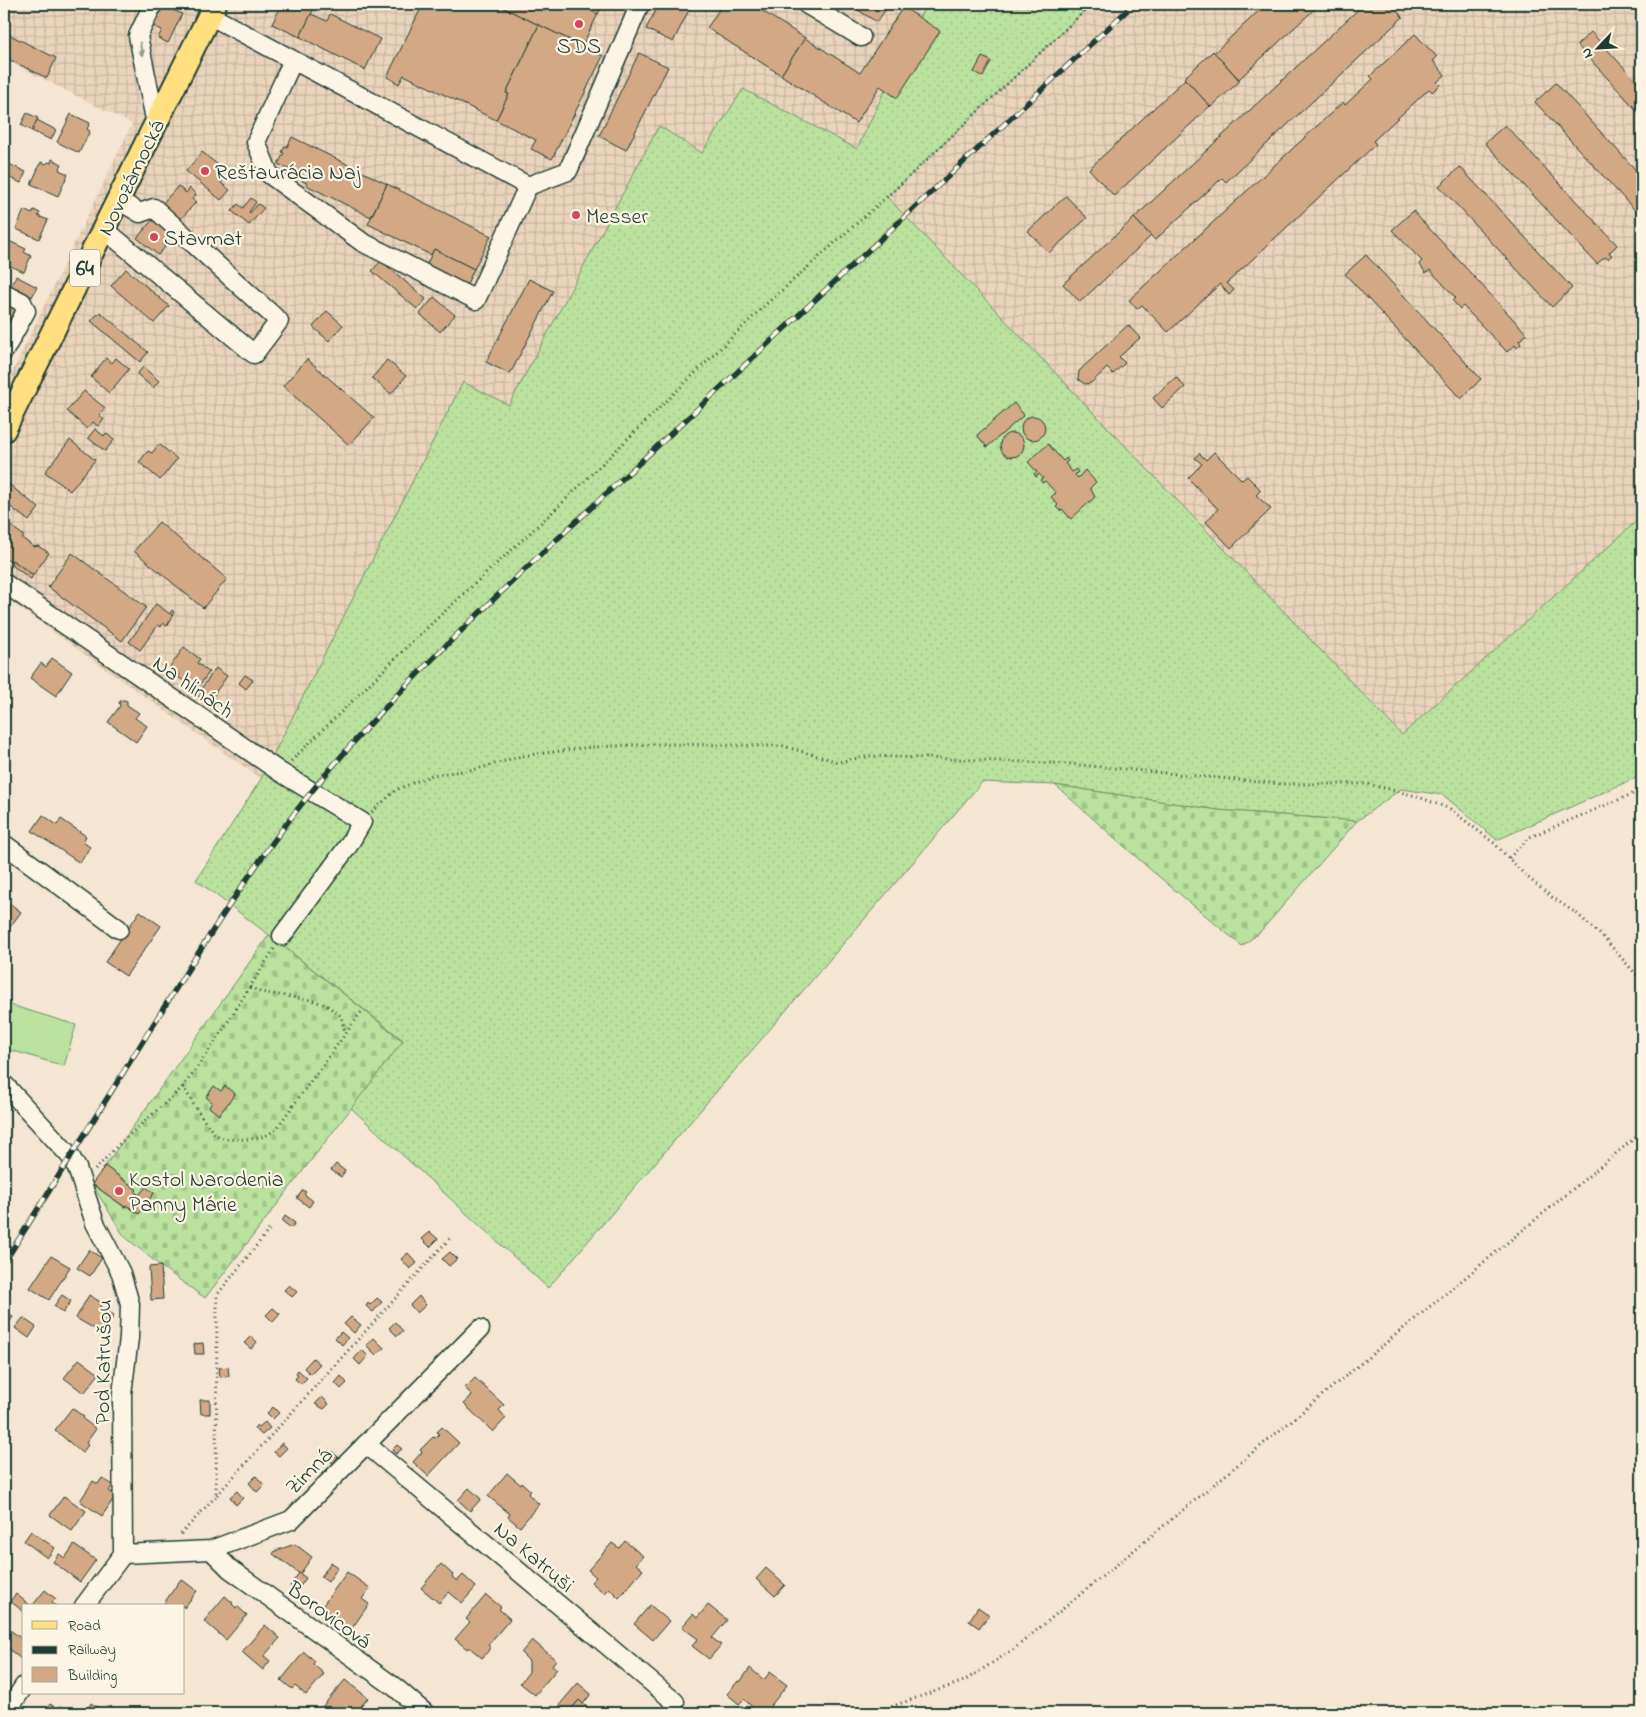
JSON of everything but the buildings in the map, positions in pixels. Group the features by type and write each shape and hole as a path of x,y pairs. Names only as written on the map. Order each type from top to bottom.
{"main road":[{"name":"Novozámocká","path":"7,416 104,229 212,9"}],"street":[{"path":"153,4 138,36 156,124"},
{"path":"293,60 256,142 269,174 362,242 476,300 528,186 568,171 640,4"},
{"path":"806,4 861,37"},
{"path":"212,9 293,60 528,186"},
{"path":"104,229 254,354 279,321 154,208 140,213 118,200"},
{"path":"4,292 22,302 26,311 4,351"},
{"name":"Na hlinách","path":"4,583 280,772 362,822"},
{"path":"282,936 348,846 362,822"},
{"path":"4,844 119,929"},
{"name":"Pod Katrušou","path":"4,1084 70,1156 77,1168 95,1223 121,1273 130,1304 129,1338 122,1394 123,1554"},
{"name":"Zimná","path":"123,1554 210,1550 291,1520 480,1329"},
{"name":"Na Katruši","path":"366,1444 675,1702"},
{"name":"Borovicová","path":"210,1550 230,1569 396,1688 425,1713"},
{"path":"86,1604 123,1554"},
{"path":"6,1713 22,1689"}],"path":[{"path":"280,772 416,638 560,505 763,307 902,183 1092,4"},
{"path":"362,822 396,790 432,775 477,769 522,756 591,747 658,744 783,746 838,762 870,756 979,760 1070,764 1282,784 1368,784 1416,796 1450,809 1494,843 1540,887 1576,913 1596,931 1642,982"},
{"path":"1508,858 1530,838 1642,790"},
{"path":"81,1182 118,1145 183,1086 217,1039 282,936"},
{"path":"250,987 260,992 311,1000 326,1005 341,1016 345,1033"},
{"path":"183,1086 211,1129 220,1137 237,1140 256,1139 267,1136 276,1129 362,1011"},
{"path":"878,1713 964,1681 1014,1649 1642,1132"},
{"path":"216,1496 216,1295 269,1230"},
{"path":"166,1552 451,1237"}],"shaded area":[{"path":"4,4 926,4 857,149 743,89 702,154 659,127 509,405 463,382 261,779 4,597 4,389 132,124 4,59"},
{"path":"1092,4 1642,4 1642,516 1402,735 887,197"}],"green space":[{"path":"926,4 1092,4 887,197 1402,735 1642,516 1642,775 1497,840 1443,795 1401,789 1357,821 1218,810 1055,785 982,782 548,1288 351,1108 403,1040 196,880 261,779 463,382 509,405 659,126 702,153 743,89 857,149"},
{"path":"1055,785 1218,810 1357,821 1260,932 1242,946 1151,870"},
{"path":"269,935 403,1041 205,1298 163,1268 124,1236 92,1184 124,1207 126,1205 139,1214 154,1193 146,1187 139,1195 135,1192 137,1189 105,1166"},
{"path":"4,1003 76,1025 64,1066 4,1048"}],"railway":[{"path":"4,1263 234,897 312,791 365,729 451,641 539,556 1134,4"}],"place":[{"name":"SDS","path":"579,24"},
{"name":"Reštaurácia Naj","path":"205,171"},
{"name":"Messer","path":"576,215"},
{"name":"Stavmat","path":"154,237"},
{"name":"Kostol Narodenia Panny Márie","path":"119,1191"}]}
